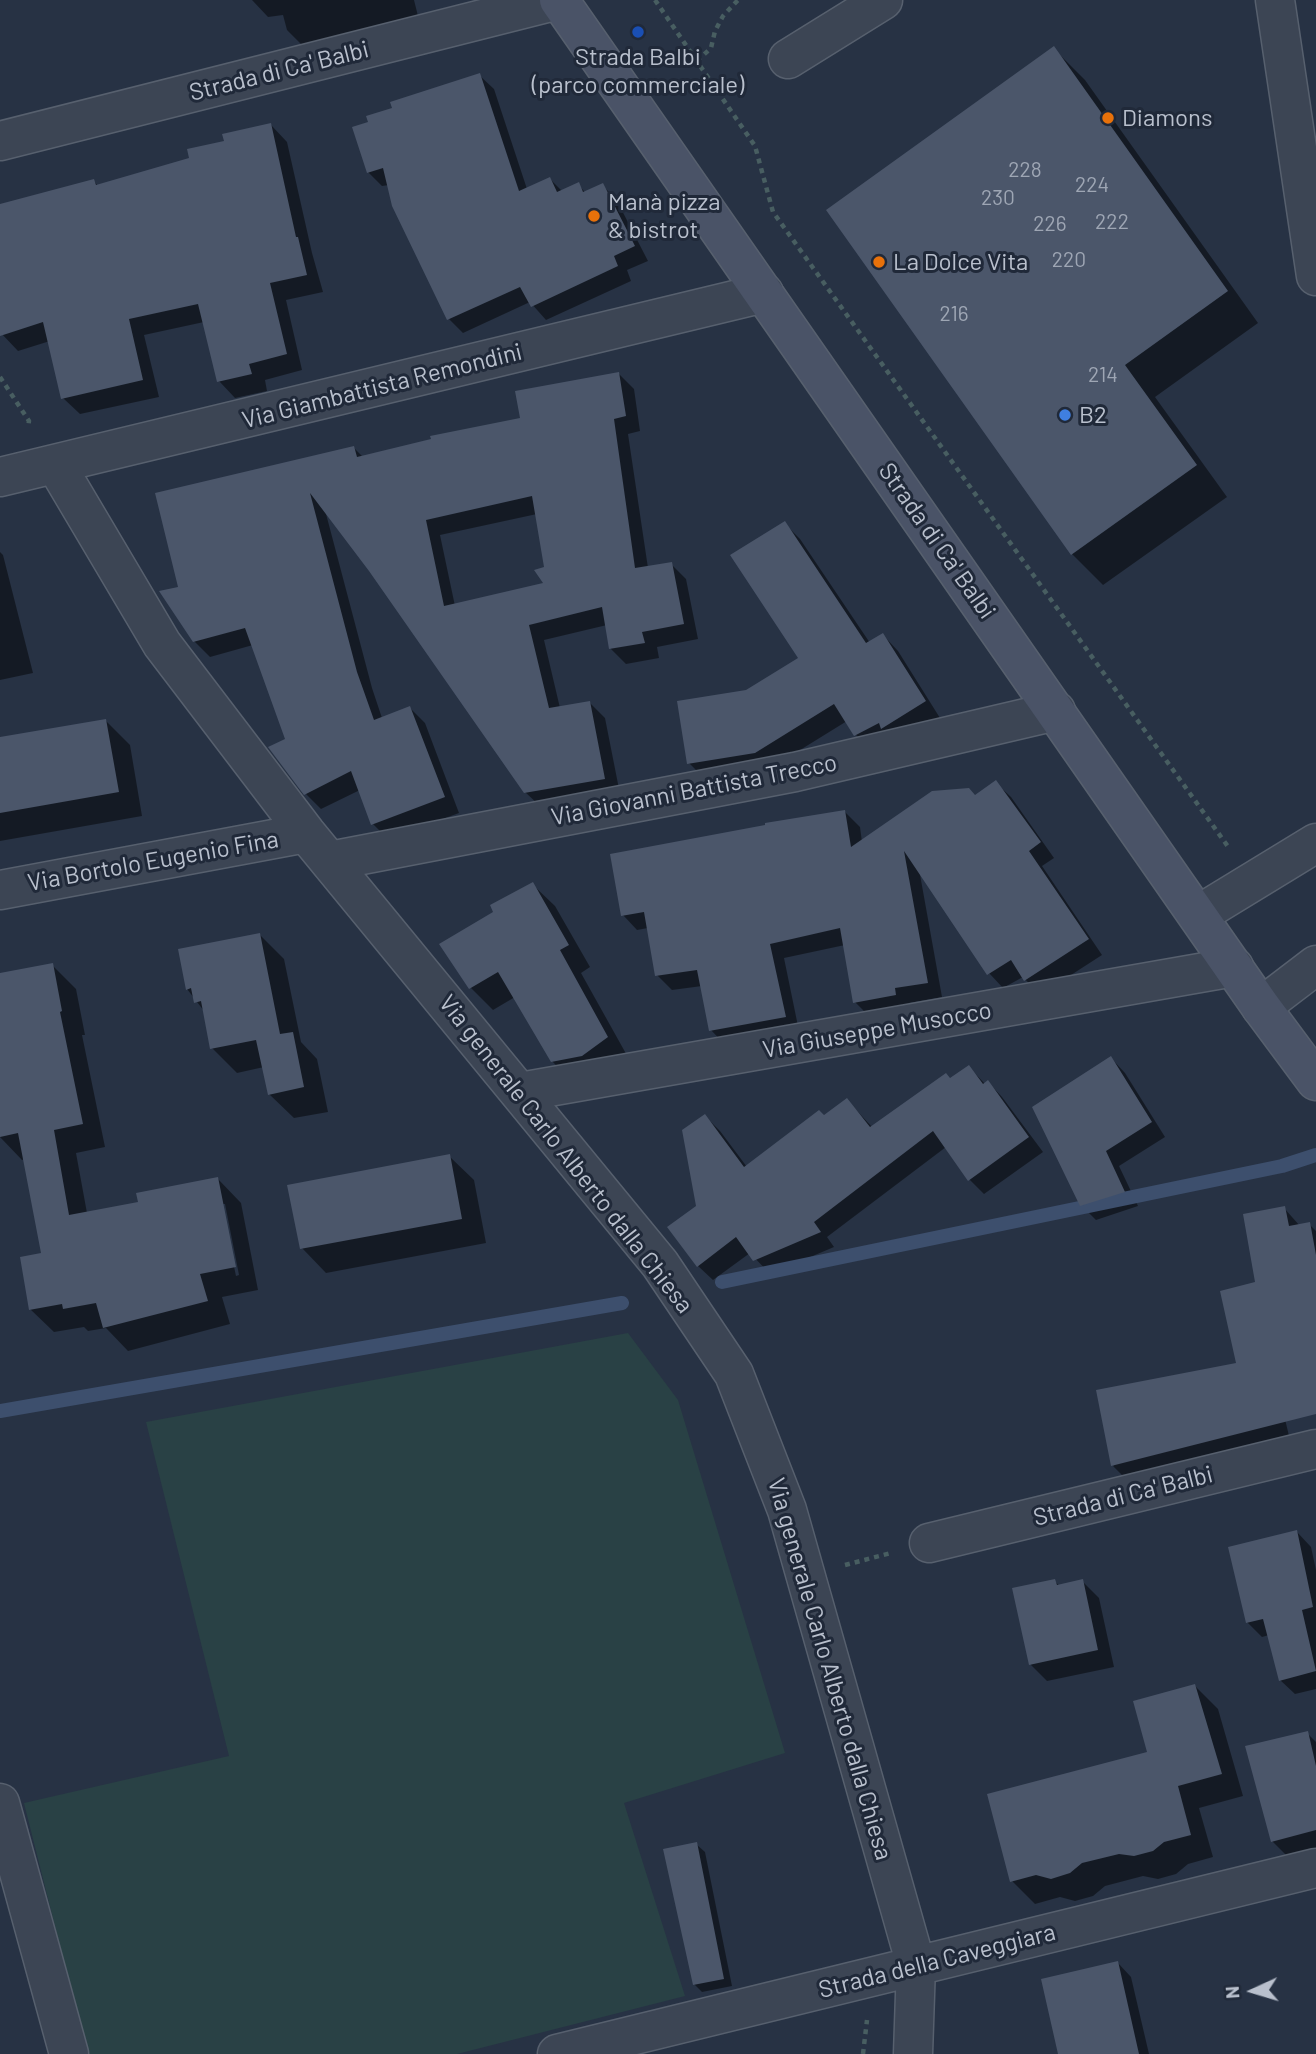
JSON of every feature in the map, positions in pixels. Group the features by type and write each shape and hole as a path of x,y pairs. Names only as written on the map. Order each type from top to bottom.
{"main road":[{"name":"Strada di Ca' Balbi","path":"559,0 1261,1007 1316,1081"}],"street":[{"name":"Strada di Ca' Balbi","path":"0,141 559,0"},
{"path":"788,59 883,0"},
{"path":"1275,0 1316,276"},
{"name":"Via Giambattista Remondini","path":"0,477 764,293"},
{"name":"Via generale Carlo Alberto dalla Chiesa","path":"56,465 162,644 318,847 660,1264 734,1374 787,1510 916,1965 913,2054"},
{"name":"Via Giovanni Battista Trecco","path":"318,847 795,772 1056,711"},
{"path":"1198,915 1316,844"},
{"name":"Via Bortolo Eugenio Fina","path":"0,890 318,847"},
{"path":"1261,1007 1316,965"},
{"name":"Via Giuseppe Musocco","path":"520,1092 1234,967"},
{"name":"Strada di Ca' Balbi","path":"929,1543 1316,1449"},
{"path":"0,1803 69,2054"},
{"name":"Strada della Caveggiara","path":"557,2054 1316,1868"}],"path":[{"path":"655,0 755,146 773,212 1253,881"},
{"path":"697,61 711,48 715,31 723,16 737,0"},
{"path":"806,1574 929,1543"},
{"path":"863,2054 867,2036 868,1979"}],"green space":[{"path":"628,1333 678,1400 785,1753 624,1803 685,1996 457,2054 87,2054 24,1803 229,1756 146,1422"}],"building":[{"path":"1054,46 1228,291 1125,365 1197,465 1071,555 826,210"},
{"path":"480,73 519,191 550,177 557,192 579,182 583,192 603,183 635,246 614,256 618,266 531,307 520,287 447,320 392,206 383,168 367,173 352,127 368,122 366,116 392,108 390,102"},
{"path":"271,123 307,275 270,283 287,354 249,364 252,374 217,382 198,304 129,319 143,380 61,399 43,322 0,336 0,204 94,179 96,185 189,158 187,149 224,141 222,134"},
{"path":"619,372 626,416 614,419 635,568 672,562 684,624 642,632 645,643 609,649 602,607 529,625 549,708 590,701 605,779 524,793 369,571 310,493 357,672 374,720 410,706 445,797 371,825 351,771 304,795 268,747 285,739 245,628 193,642 159,591 178,587 155,493 354,446 357,457 431,439 430,436 520,418 515,391","holes":["532,496 544,567 534,570 543,583 444,606 426,520"]},
{"path":"785,521 866,643 883,633 926,701 881,729 879,723 854,736 834,704 755,753 687,764 677,701 746,690 798,658 730,555"},
{"path":"106,719 119,792 0,813 0,737"},
{"path":"996,780 1041,842 1029,851 1089,939 1024,981 1011,960 987,975 904,851 928,983 895,988 896,995 853,1003 840,928 770,944 786,1017 709,1031 697,970 655,976 644,912 621,916 610,854 845,810 851,847 932,791 969,788 975,795"},
{"path":"533,882 569,945 560,950 608,1037 582,1056 551,1062 498,972 469,989 439,944 493,912 490,905"},
{"path":"260,933 280,1034 293,1032 304,1087 268,1095 256,1040 210,1049 201,1001 194,1003 191,988 186,990 178,949"},
{"path":"53,963 83,1124 54,1130 69,1215 138,1202 136,1193 218,1177 236,1267 200,1274 208,1301 103,1328 96,1303 63,1309 62,1304 29,1310 20,1257 41,1253 18,1133 0,1137 0,973"},
{"path":"1111,1056 1152,1122 1106,1151 1125,1192 1080,1206 1032,1107"},
{"path":"969,1065 983,1084 988,1080 1029,1137 968,1181 933,1131 814,1222 821,1232 753,1261 736,1237 697,1267 667,1227 696,1206 682,1130 705,1114 744,1167 819,1110 824,1115 847,1098 870,1127 946,1073 950,1078"},
{"path":"450,1154 462,1219 300,1249 287,1185"},
{"path":"1285,1206 1289,1226 1310,1222 1316,1255 1316,1414 1111,1466 1096,1390 1236,1363 1220,1291 1255,1282 1243,1214"},
{"path":"1297,1530 1313,1607 1302,1610 1316,1671 1279,1681 1263,1619 1246,1623 1228,1547"},
{"path":"1055,1579 1057,1585 1083,1579 1098,1650 1029,1665 1012,1588"},
{"path":"1195,1684 1222,1774 1178,1786 1191,1835 1164,1842 1153,1851 1134,1856 1119,1854 1082,1863 1070,1873 1051,1879 1036,1875 1010,1882 987,1794 1147,1752 1133,1701"},
{"path":"1308,1731 1316,1766 1316,1830 1271,1842 1245,1746"},
{"path":"697,1842 724,1979 693,1985 663,1849"},
{"path":"1118,1961 1139,2054 1058,2054 1041,1979"}],"waterway":[{"path":"722,1282 1282,1166 1316,1155"},
{"path":"0,1411 622,1303"}],"place":[{"name":"Strada Balbi (parco commerciale)","path":"638,32"},
{"name":"Diamons","path":"1108,118"},
{"name":"Manà pizza & bistrot","path":"594,216"},
{"name":"La Dolce Vita","path":"879,262"},
{"name":"B2","path":"1065,415"}]}
